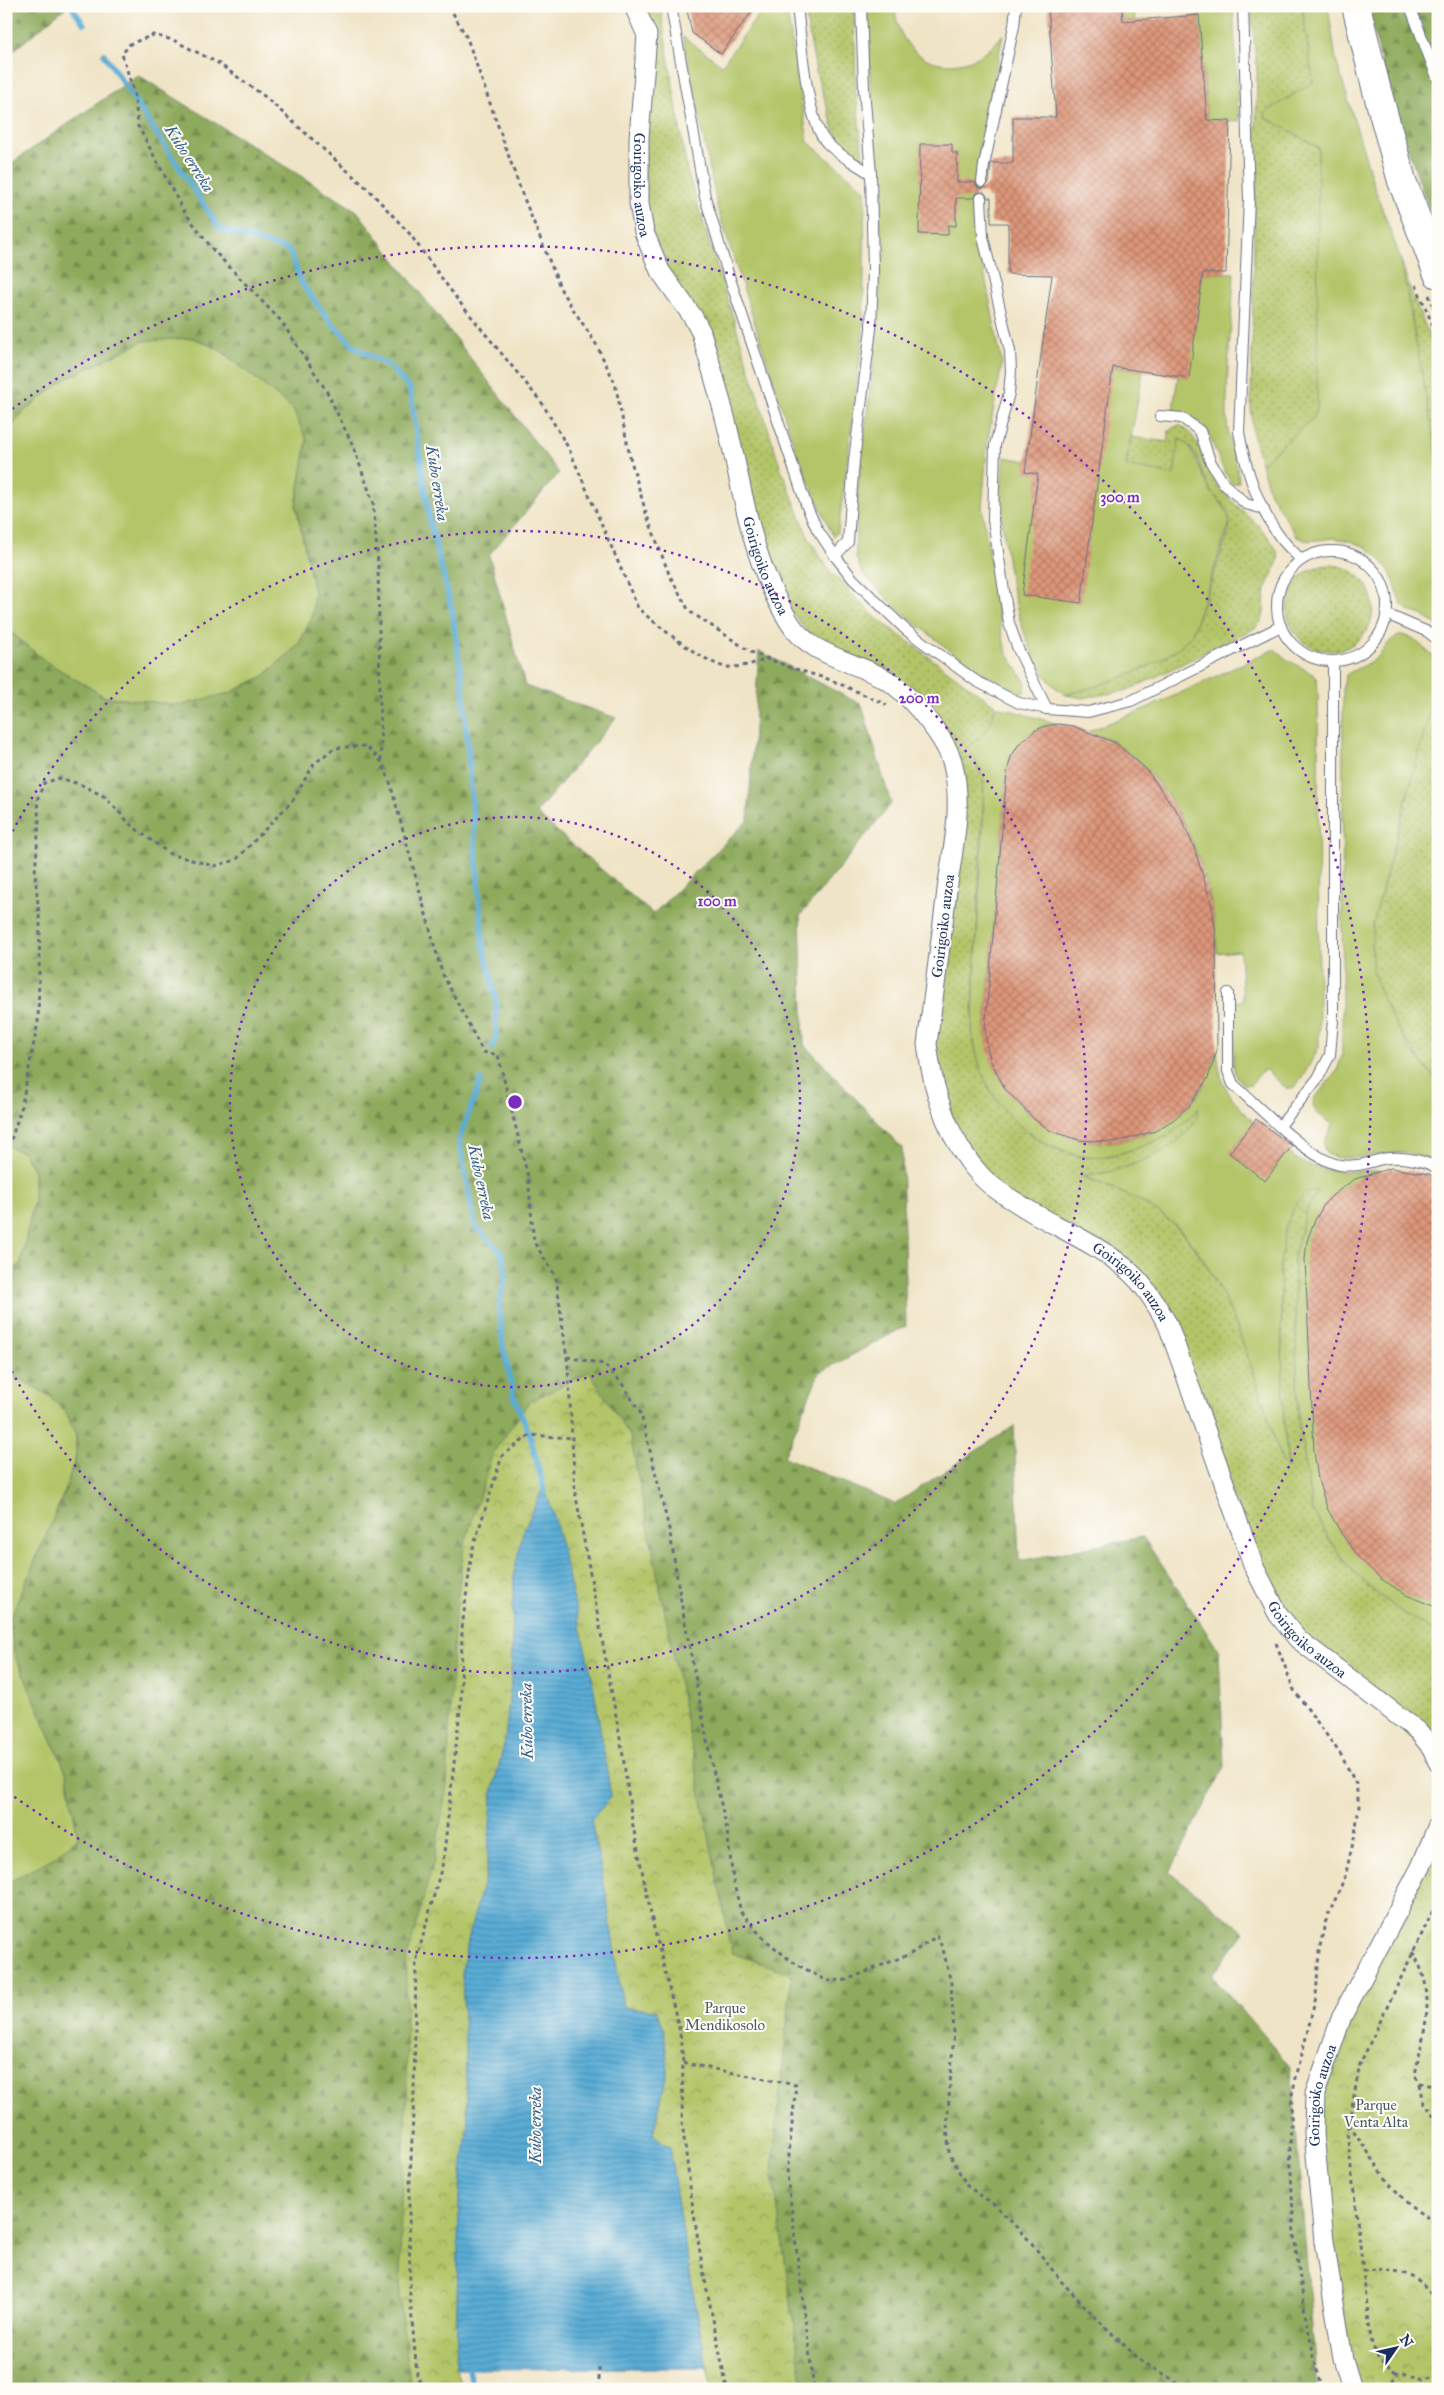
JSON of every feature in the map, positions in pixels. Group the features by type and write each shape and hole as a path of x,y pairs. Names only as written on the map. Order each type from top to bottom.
{"street":[{"name":"Goirigoiko auzoa","path":"634,6 646,35 639,147 639,203 644,232 660,271 693,317 700,332 730,434 756,552 768,582 790,624 804,639 823,652 892,683 918,706 934,729 953,763 959,804 927,1044 930,1070 941,1112 961,1150 981,1176 1004,1195 1113,1259 1130,1272 1152,1297 1168,1325 1254,1567 1278,1614 1298,1639 1418,1730 1432,1748 1438,1762"},
{"path":"1356,6 1373,78 1402,181 1438,274"},
{"name":"Goirigoiko auzoa","path":"1352,2389 1343,2359 1324,2242 1315,2141 1315,2094 1342,2016 1421,1867 1438,1824"}],"lane":[{"path":"671,6 705,197 793,469 817,528 853,579 906,630 976,682 1019,703 1047,709 1088,712 1131,701 1281,626"},
{"path":"797,6 812,110 818,132 827,144 871,174"},
{"path":"835,556 848,542 854,460 871,329 873,271 871,174 864,89 861,6"},
{"path":"982,182 1014,26 1016,6"},
{"path":"1243,6 1249,199 1239,432 1244,459 1264,509 1279,536 1301,560"},
{"path":"1410,6 1438,80"},
{"path":"981,198 983,237 1010,351 1011,371 1009,393 995,445 992,520 1009,623 1018,649 1047,709"},
{"path":"1160,416 1182,418 1200,431 1210,461 1224,484 1246,504 1264,509"},
{"path":"1335,550 1353,555 1368,564 1380,578 1386,596 1386,614 1382,628 1374,642 1362,652 1348,658 1333,661 1316,658 1301,652 1289,640 1281,626 1277,608 1279,589 1287,573 1301,560 1317,552 1335,550"},
{"path":"1386,614 1428,632 1438,640"},
{"path":"1280,1126 1318,1078 1330,1055 1333,1020 1333,661"},
{"path":"1228,993 1228,1071 1233,1084 1280,1126 1308,1149 1338,1165 1351,1166 1391,1158 1412,1160 1438,1168"}],"path":[{"path":"450,6 468,38 521,191 562,292 596,344 615,383 630,457 646,513 669,574 689,611 751,652 831,680 894,708"},
{"path":"727,2389 702,2265 692,2202 682,2122 683,2063 680,2032 653,1924 632,1821 619,1731 575,1491 567,1357 556,1277 534,1242 528,1177 498,1055 483,1052 442,973 389,779 382,761 378,563 373,502 353,446 326,390 281,321 214,251 182,210 138,126 134,92 122,54 130,44 153,35 173,40 218,63 264,96 369,190 409,233 457,299 542,403 570,449 638,608 656,626 702,657 725,667 745,665 768,659"},
{"path":"6,1155 21,1109 38,1022 40,925 35,873 39,822 36,800 44,783 60,778 82,785 105,797 132,826 170,854 214,866 236,860 293,800 314,764 334,748 366,746 382,761"},
{"path":"567,1357 604,1364 623,1385 641,1414 670,1532 710,1756 727,1830 733,1880 741,1912 762,1937 791,1961 826,1981 846,1980 912,1953 937,1936 943,1949 951,1983 954,2032 947,2124 949,2153 968,2186 995,2205 1030,2241 1061,2281 1099,2320 1141,2360 1188,2389"},
{"path":"425,2389 417,2374 410,2298 409,2202 414,2094 416,1962 443,1862 461,1701 462,1628 472,1551 502,1456 530,1435 572,1438"},
{"path":"1274,1637 1294,1690 1341,1755 1356,1784 1358,1806 1355,1834 1345,1877 1325,1923 1319,1951 1316,1997 1292,2094 1290,2149 1294,2236 1306,2319 1321,2389"},
{"path":"1438,1900 1360,2064 1347,2132 1371,2340 1377,2358 1397,2373 1404,2373 1421,2381 1438,2377"},
{"path":"1412,1952 1421,1964 1425,1980 1428,2015 1416,2075 1424,2103 1438,2121"},
{"path":"683,2063 796,2085 788,2174 814,2389"},
{"path":"1420,2084 1438,2087"},
{"path":"1349,2124 1389,2183 1411,2207 1438,2224"},
{"path":"1363,2271 1383,2269 1408,2274 1424,2284 1438,2303"},
{"path":"599,2368 599,2389"},
{"path":"1394,2389 1392,2382 1397,2373"}],"green space":[{"path":"6,6 67,6 6,57"},
{"path":"634,6 660,6 687,171 780,466 809,539 830,571 876,618 996,706 985,732 954,762 974,755 984,782 972,1031 982,1073 996,1099 1017,1123 1029,1133 1056,1149 1086,1157 1115,1154 1161,1139 1176,1130 1199,1108 1195,1121 1187,1132 1163,1151 1120,1169 1081,1176 1142,1202 1174,1225 1194,1247 1227,1303 1252,1368 1282,1461 1288,1469 1284,1421 1280,1265 1285,1228 1296,1203 1308,1192 1318,1190 1306,1211 1294,1255 1298,1417 1312,1509 1344,1561 1370,1588 1397,1609 1438,1633 1438,1762 1282,1618 1152,1297 981,1176 930,1070 953,763 918,706 823,652 768,582 706,350 644,232 647,35"},
{"path":"765,6 786,6 808,142 865,190 863,336 838,532 833,536 797,454 718,210 683,37 722,65"},
{"path":"804,6 854,6 856,91 863,158 840,140 834,129 816,72"},
{"path":"866,6 895,6 899,27 908,44 921,56 937,62 954,64 972,60 988,50 1003,34 974,182 974,220 1002,364 988,438 982,507 1001,631 1007,653 1026,683 1024,692 1018,693 962,660 899,610 862,573 856,557 856,502 880,309 878,214 880,196 873,134"},
{"path":"1122,6 1133,6 1135,20 1123,21"},
{"path":"1196,6 1233,6 1239,121 1207,120 1199,15"},
{"path":"1251,6 1302,6 1313,82 1266,112 1265,117 1318,147 1317,408 1313,418 1261,464 1253,434 1251,406 1257,73"},
{"path":"1302,6 1328,6 1336,60 1376,192 1401,260 1438,460 1438,626 1422,615 1407,610 1401,604 1388,569 1366,547 1334,538 1309,541 1297,537 1270,493 1261,464 1313,418 1318,147 1265,117 1265,112 1313,82"},
{"path":"1368,6 1438,6 1438,234 1389,94"},
{"path":"138,75 357,211 559,473 489,555 525,686 616,718 536,813 653,914 748,820 759,651 862,705 891,804 800,916 804,1044 902,1148 906,1326 819,1373 784,1457 895,1504 1014,1426 1019,1561 1143,1537 1219,1651 1224,1768 1170,1872 1244,1932 1212,1975 1291,2068 1317,2389 803,2389 772,2170 792,1974 732,1953 630,1436 589,1372 529,1402 493,1453 454,1629 447,1785 434,1861 407,2094 401,2200 400,2298 411,2389 6,2389 6,1884 53,1858 78,1838 67,1774 14,1653 10,1619 65,1491 76,1456 76,1436 67,1414 50,1396 23,1381 6,1375 6,1279 21,1262 34,1201 34,1171 23,1152 6,1146 6,624 12,633 45,661 105,697 182,705 230,693 264,676 299,644 312,617 314,592 296,505 307,440 292,408 220,350 193,338 143,341 64,380 24,411 6,434 6,167"},
{"path":"1401,261 1412,295 1438,356 1438,460"},
{"path":"1203,273 1234,273 1227,400 1227,426 1239,482 1233,484 1227,476 1205,429 1192,417 1173,410 1178,376"},
{"path":"193,337 220,350 292,408 307,440 296,505 314,592 312,617 299,644 264,676 230,693 182,705 105,697 45,661 12,633 6,624 6,434 24,411 64,380 143,341"},
{"path":"1113,367 1143,371 1126,465 1179,439 1188,444 1210,490 1227,511 1230,522 1192,634 1168,655 1152,664 1116,679 1066,695 1050,681 1037,661 1017,610 1006,554 1001,507 1001,488 1005,457 1027,461"},
{"path":"1179,425 1197,443 1217,485 1259,526 1278,554 1278,561 1266,589 1264,615 1255,628 1129,690 1083,698 1066,695 1116,679 1152,664 1168,655 1192,634 1229,531 1229,517 1224,506 1207,485 1198,461 1190,447 1179,439 1174,475 1126,466 1131,437 1168,442 1169,430"},
{"path":"1322,565 1338,565 1347,568 1361,577 1370,591 1373,608 1370,625 1361,639 1347,648 1338,651 1322,651 1306,644 1294,632 1287,616 1287,600 1294,584 1306,572"},
{"path":"1402,635 1414,639 1438,661 1438,681 1373,924 1384,1001 1410,1050 1438,1082 1438,1162 1404,1153 1347,1158 1328,1155 1324,1146 1332,1124 1317,1113 1313,1105 1314,1099 1337,1071 1342,1055 1343,687 1346,675 1372,662 1391,640"},
{"path":"1272,650 1276,650 1286,659 1313,674 1317,680 1318,693 1319,1047 1302,1078 1293,1089 1287,1089 1266,1070 1262,1071 1251,1085 1245,1085 1236,1075 1233,1062 1235,1002 1243,1001 1240,951 1217,953 1210,895 1201,866 1190,837 1176,810 1159,784 1140,762 1117,744 1089,731 1159,703"},
{"path":"1438,681 1438,1082 1417,1057 1388,1010 1380,994 1375,977 1372,952 1373,924"},
{"path":"996,706 1058,724 1038,731 1024,740 1014,753 1007,772 985,1029 992,1061 1007,1089 1027,1112 1052,1129 1080,1140 1109,1142 1140,1136 1170,1120 1189,1106 1204,1085 1217,1050 1222,1080 1233,1099 1264,1132 1288,1153 1308,1165 1335,1171 1381,1170 1354,1181 1334,1195 1319,1215 1307,1241 1406,1595 1438,1608 1438,1633 1397,1609 1370,1588 1344,1561 1312,1509 1298,1417 1294,1255 1306,1211 1318,1190 1308,1192 1280,1265 1284,1421 1288,1470 1282,1461 1240,1335 1211,1272 1193,1245 1174,1224 1152,1208 1117,1190 1080,1175 1104,1173 1118,1169 1162,1150 1187,1132 1195,1121 1198,1109 1175,1131 1159,1140 1115,1154 1086,1157 1056,1148 1029,1133 1006,1111 988,1086 982,1073 972,1031 984,805 953,763 983,732"},
{"path":"6,1146 23,1152 34,1171 34,1201 21,1262 6,1279"},
{"name":"Parque Mendikosolo","path":"589,1372 630,1436 732,1953 792,1974 772,2170 803,2389 712,2389 674,2184 653,2134 668,2069 656,2010 623,2008 606,1894 591,1820 611,1797 592,1678 564,1565 514,1572 511,1682 505,1741 493,1789 486,1874 471,1927 462,1971 468,2123 459,2197 456,2369 463,2389 411,2389 400,2298 401,2200 407,2094 406,1961 434,1861 447,1785 454,1629 464,1546 493,1453 529,1402"},
{"path":"6,1375 23,1381 50,1396 67,1414 76,1436 76,1456 65,1491 10,1619 14,1653 67,1774 78,1838 53,1858 6,1884"},
{"name":"Parque Venta Alta","path":"1438,1825 1438,2389 1352,2389 1314,2133 1342,2016"}],"water":[{"path":"544,1485 555,1520 592,1678 611,1797 591,1820 606,1894 623,2008 656,2010 664,2030 668,2069 653,2134 670,2148 678,2207 707,2368 456,2369 459,2197 468,2123 462,1971 471,1927 486,1874 493,1789 505,1741 511,1682 514,1572 523,1532"}],"building":[{"path":"686,6 756,6 721,54 692,33"},
{"path":"1048,6 1122,6 1123,21 1199,15 1207,120 1230,121 1226,273 1203,273 1189,378 1113,367 1081,603 1022,595 1038,474 1025,472 1052,275 1008,274 1008,223 991,223 991,198 988,198 984,192 977,193 974,198 956,198 956,226 948,225 948,235 919,234 920,144 952,144 952,153 957,153 957,182 975,182 978,188 984,188 989,183 991,163 1013,163 1013,117 1056,117"},
{"path":"1058,724 1073,726 1116,743 1145,768 1180,816 1194,847 1212,906 1216,935 1217,1050 1208,1078 1190,1105 1173,1120 1155,1131 1110,1142 1079,1140 1051,1131 1035,1120 1005,1089 990,1059 987,1046 985,1029 1007,772 1011,757 1019,744 1034,731 1045,726"},
{"path":"1256,1119 1292,1146 1265,1181 1229,1153"},
{"path":"1391,1168 1429,1174 1438,1179 1438,1608 1406,1595 1380,1578 1358,1557 1341,1533 1327,1508 1318,1480 1314,1451 1305,1259 1307,1241 1314,1222 1325,1203 1334,1194 1355,1179"}],"waterway":[{"name":"Kubo erreka","path":"71,6 84,24"},
{"name":"Kubo erreka","path":"104,54 220,229 289,250 302,284 329,320 355,347 389,366 410,389 430,523 452,610 463,687 483,943 496,1000 496,1038 492,1048"},
{"name":"Kubo erreka","path":"481,1080 459,1140 475,1226 502,1253 506,1274 499,1305 503,1346 514,1397 530,1435 544,1490"},
{"path":"472,2388 469,2369 473,2363"}]}
